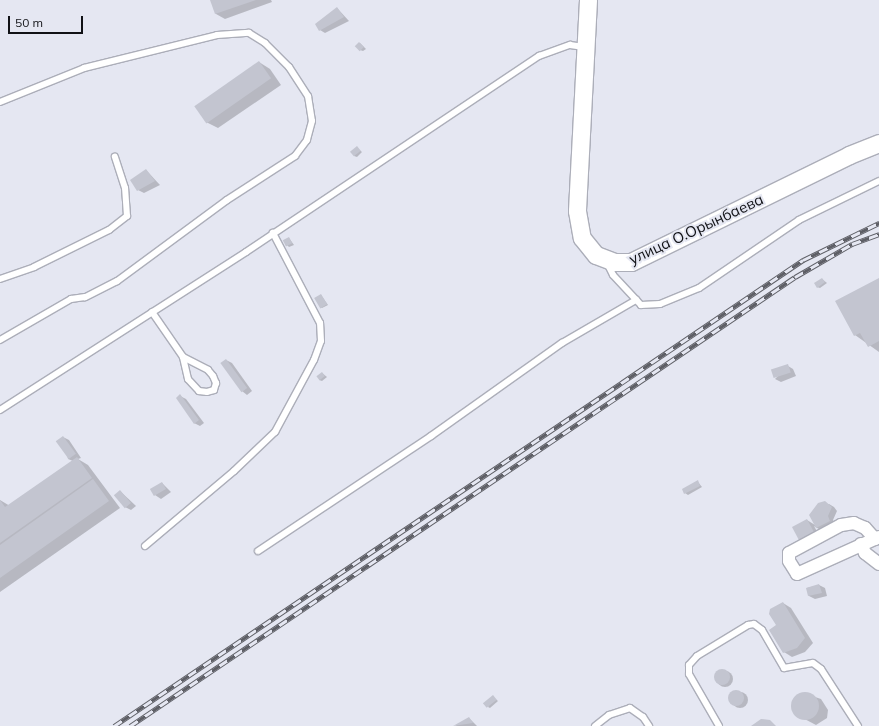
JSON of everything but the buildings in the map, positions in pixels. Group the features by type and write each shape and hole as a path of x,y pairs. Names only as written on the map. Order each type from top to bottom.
{"street":[{"name":"улица О.Орынбаева","path":"588,0 578,211 582,238 596,255 614,262 631,262 849,155 879,143"},
{"path":"854,522 865,528 877,538 797,574 789,561 789,553 841,525 854,522"},
{"path":"861,544 865,553 879,564"}],"lane":[{"path":"0,102 84,68 217,35 249,33 265,43 289,67 308,96 312,121 307,140 295,156 227,200 117,281 85,297 71,299 0,340"},
{"path":"0,410 152,312 539,56 570,45 586,47"},
{"path":"0,279 54,257 109,230 127,216 125,188 115,157"},
{"path":"605,258 613,276 641,305 660,304 699,288 799,220 879,181"},
{"path":"144,546 234,471 275,432 314,360 321,341 320,324 273,232"},
{"path":"258,550 431,436 562,343 636,300"},
{"path":"152,312 183,357 188,379 199,391 207,392 214,390 216,383 208,370 183,357"},
{"path":"719,726 689,674 689,665 697,656 748,625 754,624 762,630 784,668 813,663 821,669 858,726"},
{"path":"595,726 608,715 630,708 643,717 649,726"}],"railway":[{"path":"114,726 803,260 879,223"},
{"path":"130,726 795,277 852,244 879,234"}]}
